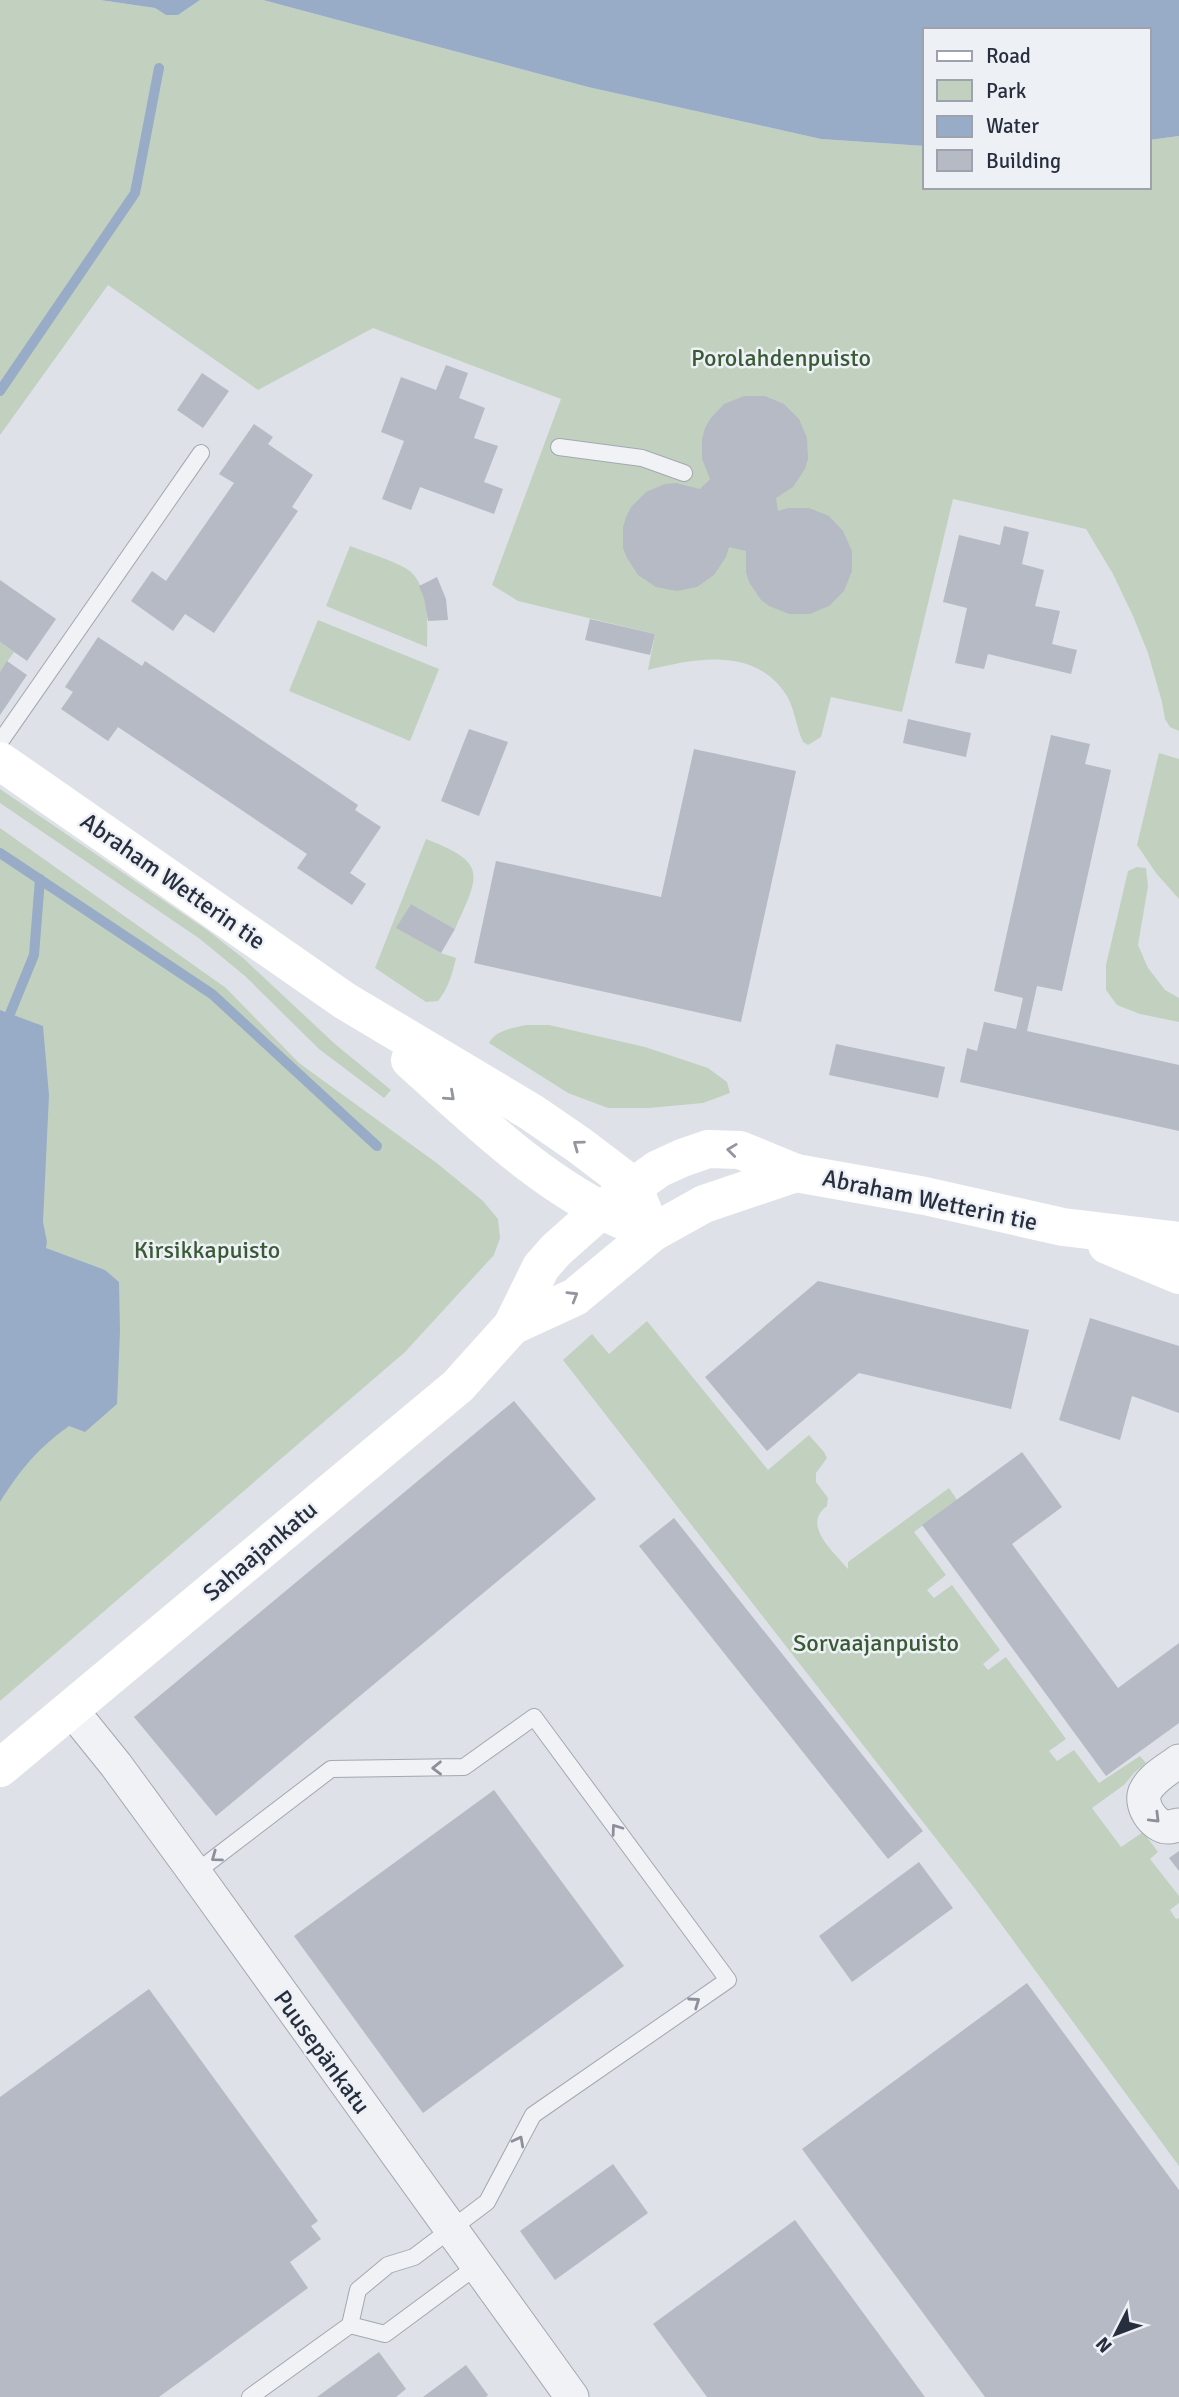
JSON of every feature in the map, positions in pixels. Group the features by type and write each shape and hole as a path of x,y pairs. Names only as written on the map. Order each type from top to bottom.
{"main road":[{"name":"Abraham Wetterin tie","path":"0,761 345,1001 531,1112 633,1186 658,1169 708,1149 740,1150 796,1173 925,1196 1063,1227 1179,1241"},
{"name":"Abraham Wetterin tie","path":"345,1001 508,1149 555,1183 601,1210 652,1233 704,1204 796,1173"},
{"name":"Sahaajankatu","path":"0,1768 458,1386 512,1326 541,1267 601,1210 633,1186"},
{"path":"633,1186 652,1233"},
{"name":"Abraham Wetterin tie","path":"1063,1227 1179,1275"},
{"name":"Sahaajankatu","path":"512,1326 575,1297 652,1233"}],"street":[{"name":"Puusepänkatu","path":"70,1708 116,1765 195,1873 572,2397"},
{"path":"1179,1761 1152,1781 1144,1793 1143,1803 1150,1815 1161,1825 1179,1825"}],"lane":[{"path":"559,446 642,458 684,473"},
{"path":"0,742 201,453"},
{"path":"195,1873 331,1769 464,1767 534,1717 728,1980 533,2115 487,2202 414,2257 388,2265 358,2290 350,2325 250,2397"},
{"path":"350,2325 386,2334 477,2266"}],"green space":[{"name":"Porolahdenpuisto","path":"0,0 100,0 155,8 166,15 178,15 200,0 263,0 588,87 821,139 923,146 923,189 1151,189 1151,140 1179,136 1179,731 1170,727 1165,719 1148,653 1133,616 1113,574 1086,529 953,499 902,712 831,697 821,737 808,745 803,742 787,696 774,680 759,669 724,660 704,660 648,670 655,634 518,601 492,585 561,399 373,328 258,390 108,285 0,435"},
{"path":"350,546 393,562 414,575 420,584 426,605 427,647 326,606"},
{"path":"318,620 439,669 410,741 289,691"},
{"path":"0,642 14,652 0,672"},
{"path":"1159,753 1179,759 1179,899 1156,873 1137,845"},
{"path":"0,789 207,930 243,958 335,1044 391,1090 384,1098 319,1049 245,976 200,939 0,803"},
{"name":"Kirsikkapuisto","path":"0,828 226,988 299,1063 438,1164 483,1201 498,1219 500,1238 494,1255 405,1352 0,1701"},
{"path":"426,839 460,855 473,872 473,883 455,929 411,904 397,928 441,953 456,958 442,996 438,1001 426,1002 375,968"},
{"path":"1137,867 1146,868 1148,886 1138,945 1148,968 1165,990 1179,998 1179,1022 1140,1014 1117,1005 1106,990 1106,965 1128,871"},
{"path":"526,1025 549,1025 645,1047 708,1068 727,1082 730,1093 703,1103 649,1108 608,1108 568,1093 489,1043 500,1032"},
{"name":"Sorvaajanpuisto","path":"647,1321 768,1470 809,1435 824,1452 827,1458 816,1473 816,1482 828,1498 827,1506 817,1521 822,1538 848,1569 848,1562 949,1488 957,1500 914,1532 946,1575 927,1590 934,1598 952,1585 1000,1650 983,1664 988,1670 1006,1657 1066,1739 1049,1751 1057,1761 1074,1750 1099,1783 1140,1756 1146,1763 1124,1785 1092,1808 1121,1847 1143,1832 1158,1852 1150,1859 1179,1896 1179,1903 1170,1910 1176,1919 1179,1918 1179,2166 976,1890 563,1360 592,1334 609,1354"}],"water":[{"path":"100,0 200,0 178,15 166,15 155,8"},
{"path":"263,0 1179,0 1179,136 1151,140 1151,28 923,28 923,146 821,139 588,87"},
{"path":"0,1010 43,1026 49,1095 43,1222 46,1248 105,1270 119,1282 120,1331 117,1404 85,1432 69,1426 58,1434 30,1460 0,1502"}],"building":[{"path":"446,365 468,373 459,398 485,408 474,438 498,446 484,482 503,489 494,514 420,487 411,510 382,499 404,441 381,432 401,377 436,390"},
{"path":"202,373 229,391 203,428 177,410"},
{"path":"744,396 765,396 784,404 799,419 807,438 808,459 805,469 793,487 776,498 778,511 809,508 829,516 843,531 852,551 852,571 844,591 829,606 810,614 789,614 761,600 749,582 746,551 729,547 714,575 697,587 677,591 656,587 638,575 623,548 626,517 631,507 646,492 665,484 676,483 700,489 710,479 702,459 705,428 724,404"},
{"path":"254,424 273,437 268,444 313,475 292,507 298,511 214,633 185,614 173,631 131,601 152,571 166,581 234,483 219,474"},
{"path":"1004,526 1029,532 1022,564 1044,570 1035,606 1060,611 1052,644 1077,650 1071,674 988,654 984,669 955,663 967,608 943,602 959,535 1000,545"},
{"path":"437,577 446,599 448,620 428,621 419,586"},
{"path":"0,580 56,619 27,661 0,642"},
{"path":"590,619 655,634 650,655 585,640"},
{"path":"98,637 142,666 145,661 358,805 355,810 381,827 350,873 366,884 352,905 297,868 307,854 118,727 108,741 61,709 73,692 65,687"},
{"path":"7,661 27,675 0,715 0,672"},
{"path":"908,719 971,733 966,757 903,743"},
{"path":"469,729 508,742 479,816 441,801"},
{"path":"1051,735 1090,744 1085,764 1111,770 1062,991 1037,986 1027,1031 1179,1065 1179,1131 960,1082 967,1048 977,1051 984,1022 1016,1029 1023,998 994,991"},
{"path":"694,749 796,771 741,1022 474,963 496,861 661,897"},
{"path":"411,904 455,929 441,953 396,928"},
{"path":"836,1044 945,1067 938,1098 829,1075"},
{"path":"818,1281 1029,1330 1011,1409 859,1373 767,1451 705,1377"},
{"path":"1090,1318 1179,1346 1179,1413 1132,1396 1120,1440 1059,1420"},
{"path":"514,1401 596,1499 216,1816 134,1717"},
{"path":"1022,1452 1062,1507 1012,1544 1118,1688 1179,1643 1179,1723 1106,1776 922,1525"},
{"path":"674,1518 923,1831 888,1859 639,1546"},
{"path":"494,1790 624,1966 423,2113 294,1936"},
{"path":"1179,1851 1179,1871 1169,1858"},
{"path":"919,1862 953,1908 852,1982 819,1936"},
{"path":"1027,1983 1179,2190 1179,2397 985,2397 802,2149"},
{"path":"149,1989 318,2221 311,2226 321,2239 290,2262 308,2288 159,2397 0,2397 0,2097"},
{"path":"613,2164 648,2213 555,2280 520,2231"},
{"path":"795,2220 925,2397 707,2397 653,2324"},
{"path":"379,2352 406,2389 396,2397 317,2397"},
{"path":"466,2365 488,2395 486,2397 423,2397"}],"waterway":[{"path":"0,391 135,193 159,68"},
{"path":"0,853 212,994 377,1146"},
{"path":"5,1026 34,955 40,879"}]}
